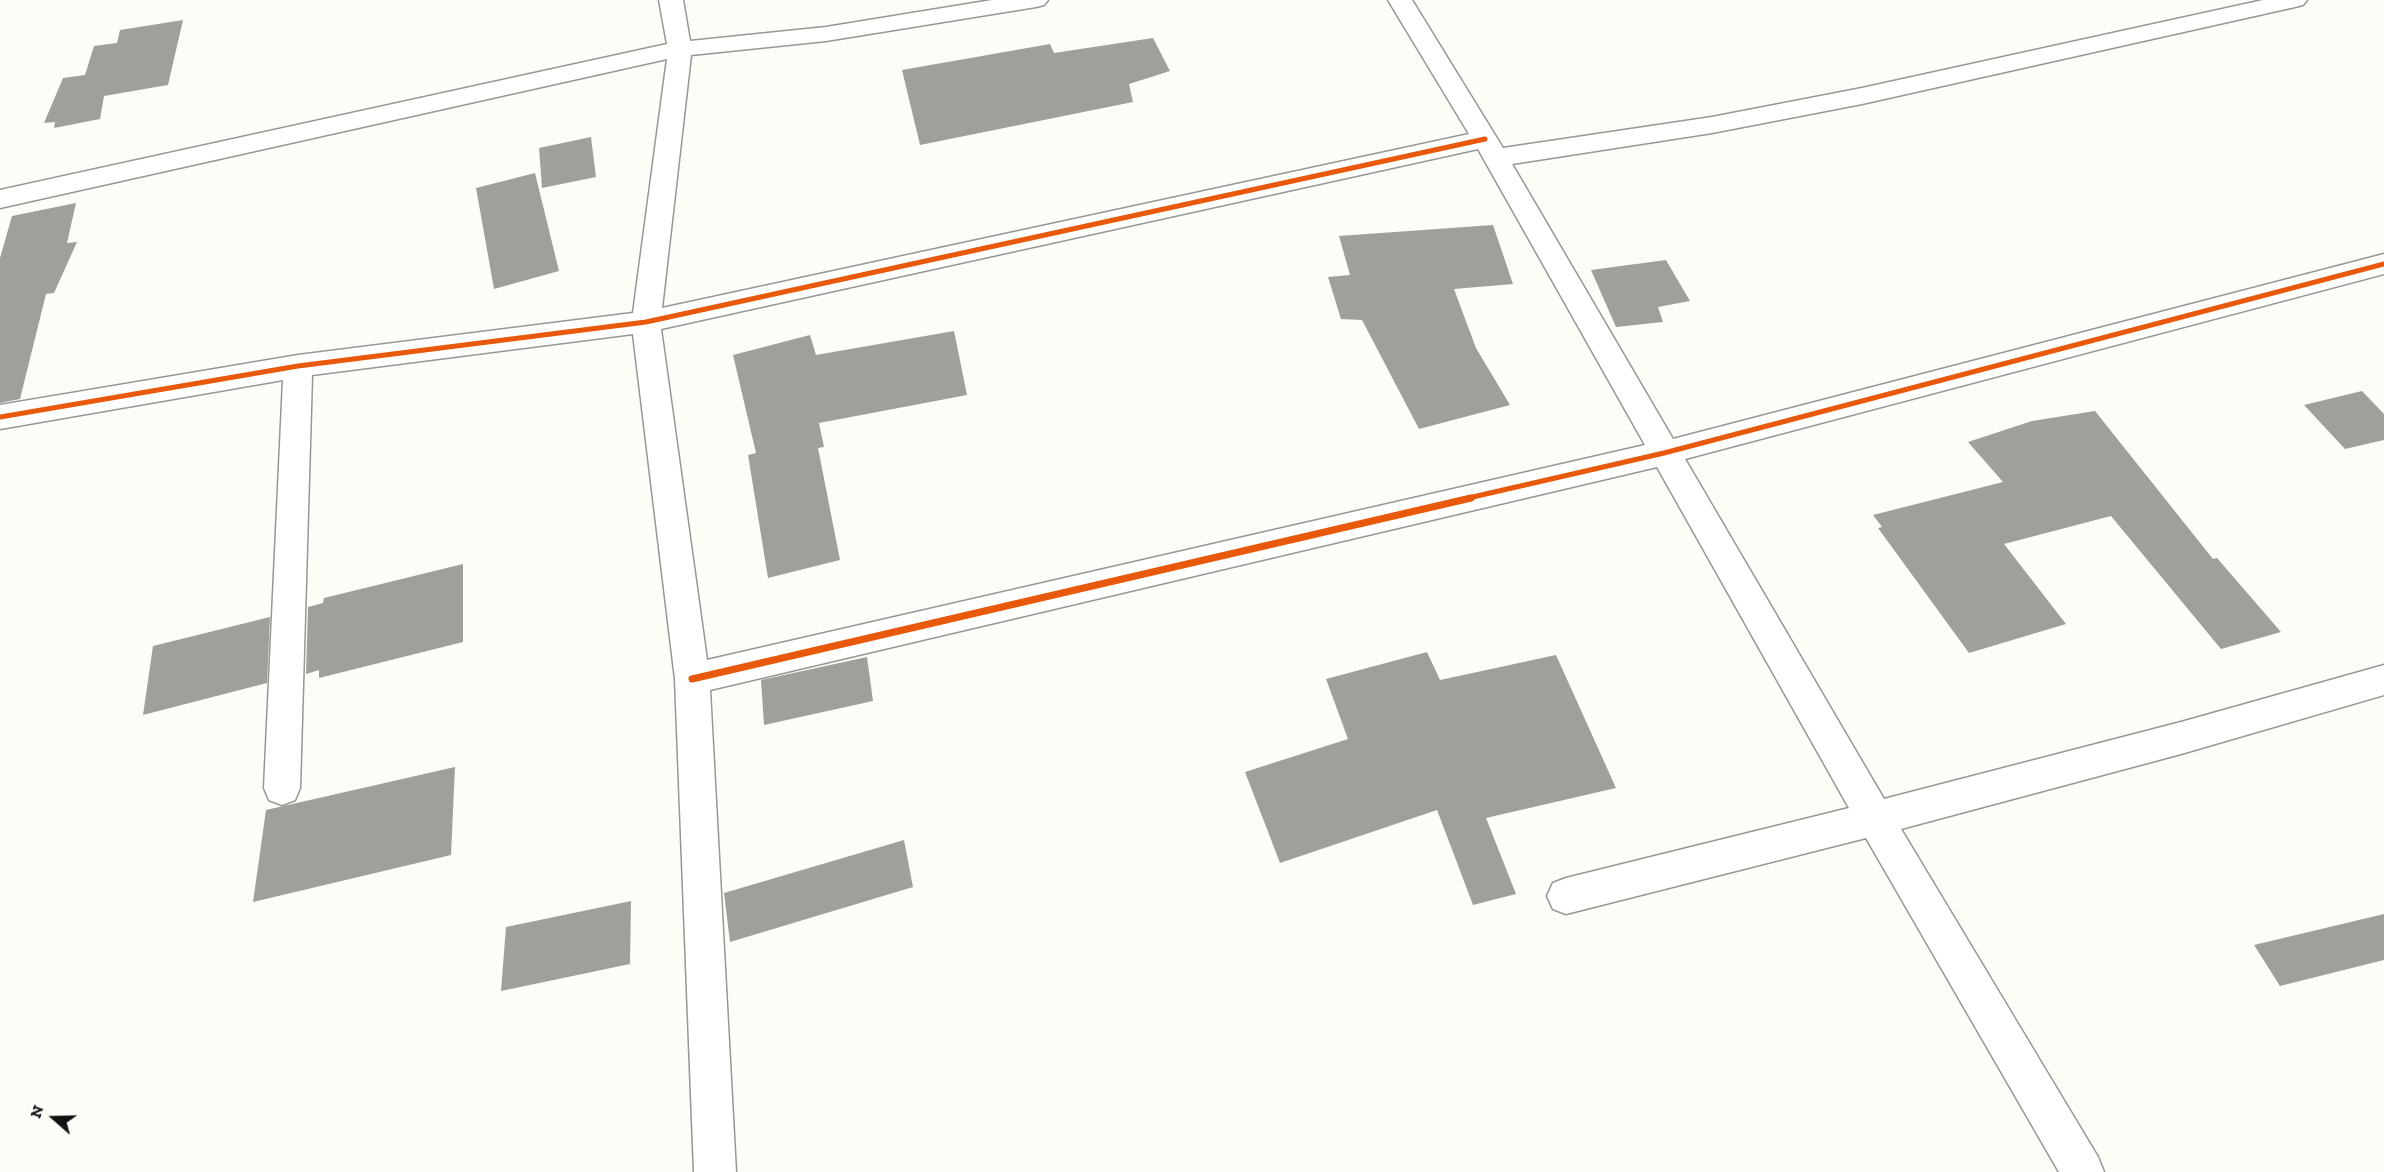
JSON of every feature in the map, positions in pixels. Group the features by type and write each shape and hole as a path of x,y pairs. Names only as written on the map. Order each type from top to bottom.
{"street":[{"path":"671,0 680,49 646,322 692,679 715,1172"},
{"path":"0,199 680,49 826,34 1036,0"},
{"path":"1400,0 1489,149 1875,819 2083,1172"},
{"path":"0,417 298,366 646,322 1489,149 1712,125 2295,0"},
{"path":"692,679 1664,453 2384,264"},
{"path":"282,788 298,366"},
{"path":"1566,896 1875,819 2275,712 2384,680"}],"building":[{"path":"183,20 168,85 104,96 100,119 54,128 55,122 44,123 63,78 85,75 94,46 117,43 120,30"},
{"path":"1153,38 1170,71 1129,84 1133,102 920,145 902,70 1050,44 1054,53"},
{"path":"591,137 596,177 542,188 539,148"},
{"path":"535,173 559,271 494,289 476,188"},
{"path":"76,203 67,243 77,242 54,293 46,294 20,399 0,403 0,258 12,216"},
{"path":"1493,225 1513,284 1454,289 1476,348 1510,405 1419,429 1362,320 1341,319 1328,277 1350,275 1339,236"},
{"path":"1666,260 1690,301 1658,307 1663,322 1616,327 1591,270"},
{"path":"954,331 967,395 819,423 824,447 818,448 840,560 768,578 748,455 756,453 733,355 810,335 816,355"},
{"path":"2362,391 2384,414 2384,440 2345,449 2304,405"},
{"path":"2095,411 2213,559 2217,558 2281,632 2221,649 2111,516 2004,544 2066,624 1969,653 1878,528 1882,527 1873,515 2003,482 1968,442 2032,421"},
{"path":"463,564 463,642 319,678 319,670 306,674 308,607 323,603 324,598"},
{"path":"270,617 267,683 143,715 153,646"},
{"path":"1427,652 1440,680 1556,655 1616,788 1486,818 1516,894 1473,905 1437,810 1280,863 1245,772 1348,739 1326,679"},
{"path":"867,657 873,701 764,725 761,680"},
{"path":"455,767 451,855 253,902 266,810"},
{"path":"904,840 913,887 730,942 724,893"},
{"path":"631,901 630,964 501,991 506,927"},
{"path":"2384,914 2384,960 2280,986 2254,945"}],"cycle path":[{"path":"0,417 298,366 646,322 1485,139"},
{"path":"692,679 1664,453 2384,264"}]}
